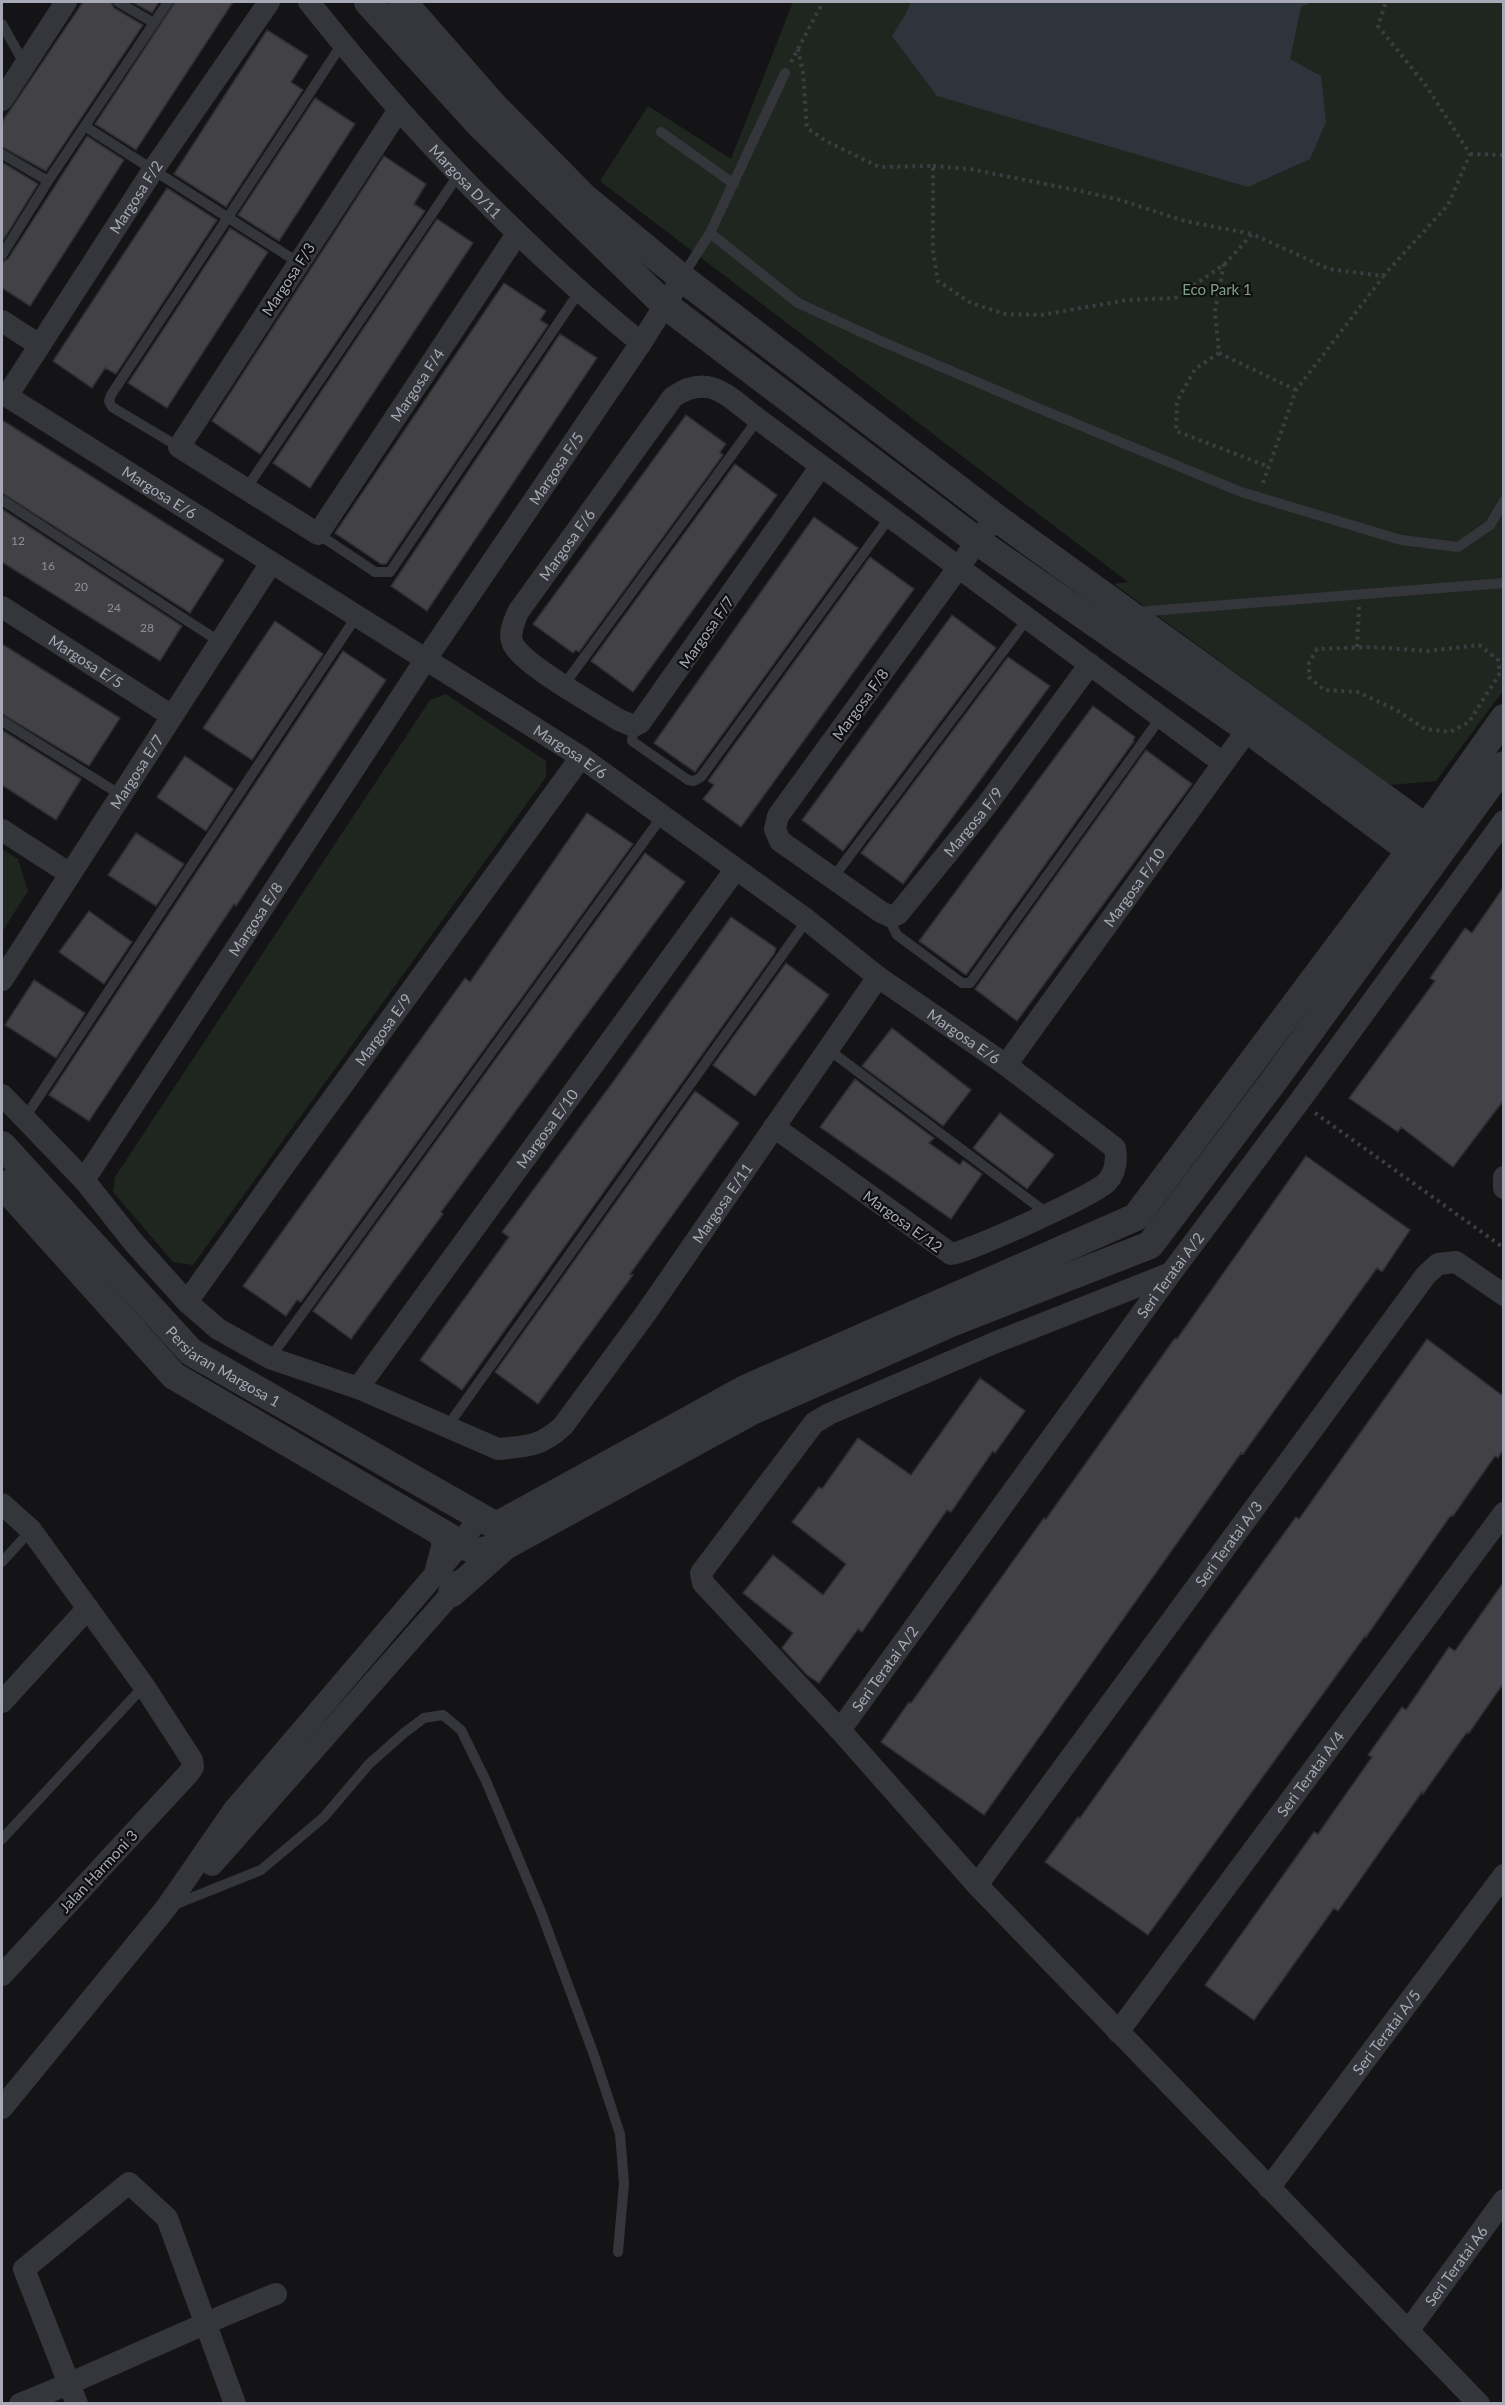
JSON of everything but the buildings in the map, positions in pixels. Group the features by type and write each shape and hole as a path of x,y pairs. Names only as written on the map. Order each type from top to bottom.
{"street":[{"path":"2,100 66,2"},
{"name":"Margosa F/2","path":"4,394 39,345 153,170 269,2"},
{"name":"Margosa D/11","path":"309,2 398,111 517,234 579,292 641,343"},
{"path":"368,2 481,126 665,305 976,541 1255,720 1428,847"},
{"path":"403,2 493,105 584,197 682,278 995,517 1127,613 1255,720"},
{"name":"Margosa F/3","path":"179,447 398,111"},
{"name":"Margosa F/4","path":"318,534 517,234"},
{"name":"Margosa F/5","path":"426,659 641,343 682,278"},
{"path":"2,321 39,345"},
{"name":"Margosa F/6","path":"564,685 524,658 512,642 512,629 518,612 673,397 699,385 716,388 758,419"},
{"name":"Margosa E/6","path":"4,394 582,757 807,920 878,976 1006,1065 1115,1148"},
{"path":"758,419 1223,763"},
{"path":"179,447 318,534"},
{"name":"Margosa F/7","path":"634,726 645,718 821,466"},
{"name":"Margosa F/8","path":"832,879 780,841 775,829 778,816 995,517"},
{"name":"Margosa E/7","path":"2,980 271,563"},
{"name":"Margosa E/5","path":"2,607 172,716"},
{"name":"Margosa E/8","path":"84,1180 426,659"},
{"name":"Margosa F/9","path":"892,917 903,910 986,806 1090,664"},
{"path":"564,685 619,720 634,726"},
{"path":"445,1581 446,1544 477,1536 951,1323 1150,1245 1168,1198 1428,847 1503,718"},
{"name":"Margosa F/10","path":"1006,1065 1255,720"},
{"name":"Margosa E/9","path":"187,1302 582,757"},
{"path":"1428,847 1503,765"},
{"name":"Seri Teratai A/2","path":"840,1730 1171,1273 1299,1102 1503,821"},
{"path":"2,830 70,874"},
{"name":"Margosa E/10","path":"358,1388 735,870"},
{"path":"832,879 892,917"},
{"name":"Margosa E/11","path":"447,1427 498,1449 521,1447 547,1440 563,1426 646,1313 878,976"},
{"path":"2,1095 84,1180 134,1243 187,1302 218,1329 270,1358 358,1388 447,1427"},
{"name":"Margosa E/12","path":"774,1127 951,1254 1048,1214 1102,1187 1115,1170 1117,1159 1115,1148"},
{"name":"Persiaran Margosa 1","path":"2,1145 99,1271 174,1376 477,1536"},
{"path":"1503,1177 1503,1188"},
{"name":"Persiaran Margosa 1","path":"2,1184 191,1352 477,1536"},
{"path":"99,1271 134,1243"},
{"name":"Seri Teratai A/3","path":"977,1885 1426,1275 1438,1264 1456,1262 1503,1295"},
{"path":"1171,1273 994,1342 829,1414 814,1423 701,1573 703,1583 840,1730 977,1885 1479,2403"},
{"path":"2,1504 31,1530 144,1686"},
{"name":"Seri Teratai A/4","path":"1118,2032 1503,1513"},
{"path":"2,2108 172,1900 233,1811 445,1581 477,1536"},
{"path":"2,1702 88,1608"},
{"name":"Jalan Harmoni 3","path":"2,1975 193,1767 192,1760 144,1686"},
{"name":"Seri Teratai A/5","path":"1269,2188 1503,1875"},
{"path":"73,2394 24,2269 129,2183 167,2218 235,2403"},
{"name":"Seri Teratai A6","path":"1408,2331 1503,2200"},
{"path":"20,2403 73,2394 204,2322 276,2294"}],"lane":[{"path":"118,2 154,23"},
{"path":"2,255 48,181 168,2"},
{"path":"2,24 25,65"},
{"path":"179,447 112,407 109,401 111,395 342,44"},
{"path":"682,278 710,233 785,73"},
{"path":"86,127 299,263"},
{"path":"662,132 734,184"},
{"path":"2,154 48,181"},
{"path":"246,489 459,174"},
{"path":"710,233 798,303 1028,404 1241,492 1401,540 1458,547 1490,525 1503,501"},
{"path":"318,534 375,572 390,572 579,292"},
{"path":"564,685 758,419"},
{"path":"2,500 220,642"},
{"path":"634,726 632,741 688,780 701,777 890,518"},
{"path":"1127,613 1503,582"},
{"path":"24,1119 356,617"},
{"path":"832,879 1028,618"},
{"path":"892,917 892,925 897,935 962,983 970,983 1161,717"},
{"path":"2,721 121,795"},
{"path":"270,1358 663,815"},
{"path":"447,1427 807,920"},
{"path":"829,1050 1048,1214"},
{"path":"2,1562 31,1530"},
{"path":"2,1839 144,1686"},
{"path":"172,1900 261,1870 324,1817 369,1764 404,1734 424,1718 443,1715 461,1730 486,1781 541,1912 594,2055 620,2134 624,2183 618,2252"}],"path":[{"path":"823,2 798,49 804,73 807,128 826,141 879,167 933,166 970,169 1076,190 1120,200 1185,221 1252,234 1329,269 1383,276"},
{"path":"1386,2 1378,26 1427,87 1470,154"},
{"path":"1470,154 1503,153"},
{"path":"1259,497 1267,466 1296,390 1383,276 1448,205 1470,154"},
{"path":"933,166 933,251 938,281 971,303 1005,314 1041,315 1127,300 1174,298 1225,264 1252,234"},
{"path":"1219,353 1215,311 1225,264"},
{"path":"1219,353 1296,390"},
{"path":"1219,353 1195,369 1177,400 1176,430 1267,466"},
{"path":"1358,647 1360,594"},
{"path":"1479,645 1498,660 1500,673 1469,722 1450,732 1425,729 1398,711 1358,692 1324,690 1309,677 1309,663 1317,649 1358,647 1428,651 1479,645"},
{"path":"1299,1102 1503,1248"}],"green space":[{"name":"Eco Park 1","path":"793,2 1503,2 1503,691 1436,781 1390,785 1114,584 1128,582 600,181 648,106 731,159"},
{"path":"446,694 546,761 546,777 193,1265 173,1262 113,1192 115,1177 430,700"},
{"path":"2,849 18,859 28,891 2,932"}],"shaded area":[{"path":"911,2 1312,2 1301,7 1290,59 1321,76 1326,122 1310,159 1248,187 937,96 892,36"}]}
